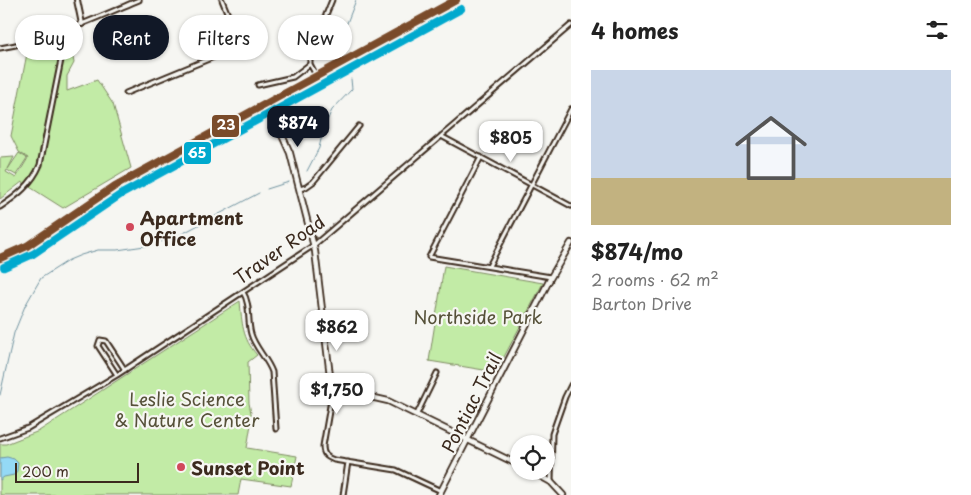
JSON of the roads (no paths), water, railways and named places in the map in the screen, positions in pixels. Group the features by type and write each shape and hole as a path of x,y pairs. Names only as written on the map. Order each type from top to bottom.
{"main road":[{"path":"0,258 23,248 115,186 456,0"},
{"path":"264,106 286,143 300,189 314,245 330,376 336,388 388,401 510,460"},
{"name":"Pontiac Trail","path":"440,493 551,277 571,244"},
{"path":"547,480 563,495"}],"street":[{"path":"77,0 80,15"},
{"path":"83,24 139,0"},
{"path":"222,0 228,15"},
{"path":"317,77 310,64 310,54 332,0"},
{"name":"Traver Road","path":"0,438 28,428 117,375 314,245 571,25"},
{"path":"0,48 15,45"},
{"path":"0,207 33,180 40,165 61,60"},
{"path":"126,93 206,60"},
{"path":"258,85 293,77 310,64"},
{"path":"489,266 571,109"},
{"path":"300,189 313,182 359,126"},
{"path":"441,136 571,206"},
{"path":"481,157 429,257 551,277"},
{"path":"243,292 248,301 251,335 272,372 276,429"},
{"path":"117,375 98,346 100,340 106,341 125,370"},
{"path":"417,414 437,373"},
{"path":"551,482 552,434 571,385"},
{"path":"336,388 332,394 323,450 324,454 328,458 396,470 440,493"},
{"path":"343,495 348,462"}],"water":[{"path":"0,458 14,459 18,463 17,471 14,475 0,480"}],"waterway":[{"path":"350,15 356,0"},
{"path":"307,171 319,148 324,127 332,110 352,89 351,79"},
{"path":"267,189 289,182"},
{"path":"156,243 174,238 259,193"},
{"path":"0,395 14,333 25,306 41,278 69,260 81,255 98,250 117,250 152,245"}],"place":[{"name":"Apartment Office","path":"130,227"},
{"name":"Sunset Point","path":"181,467"}],"park label":[{"name":"Northside Park","path":"478,316"},
{"name":"Leslie Science & Nature Center","path":"187,408"}]}
